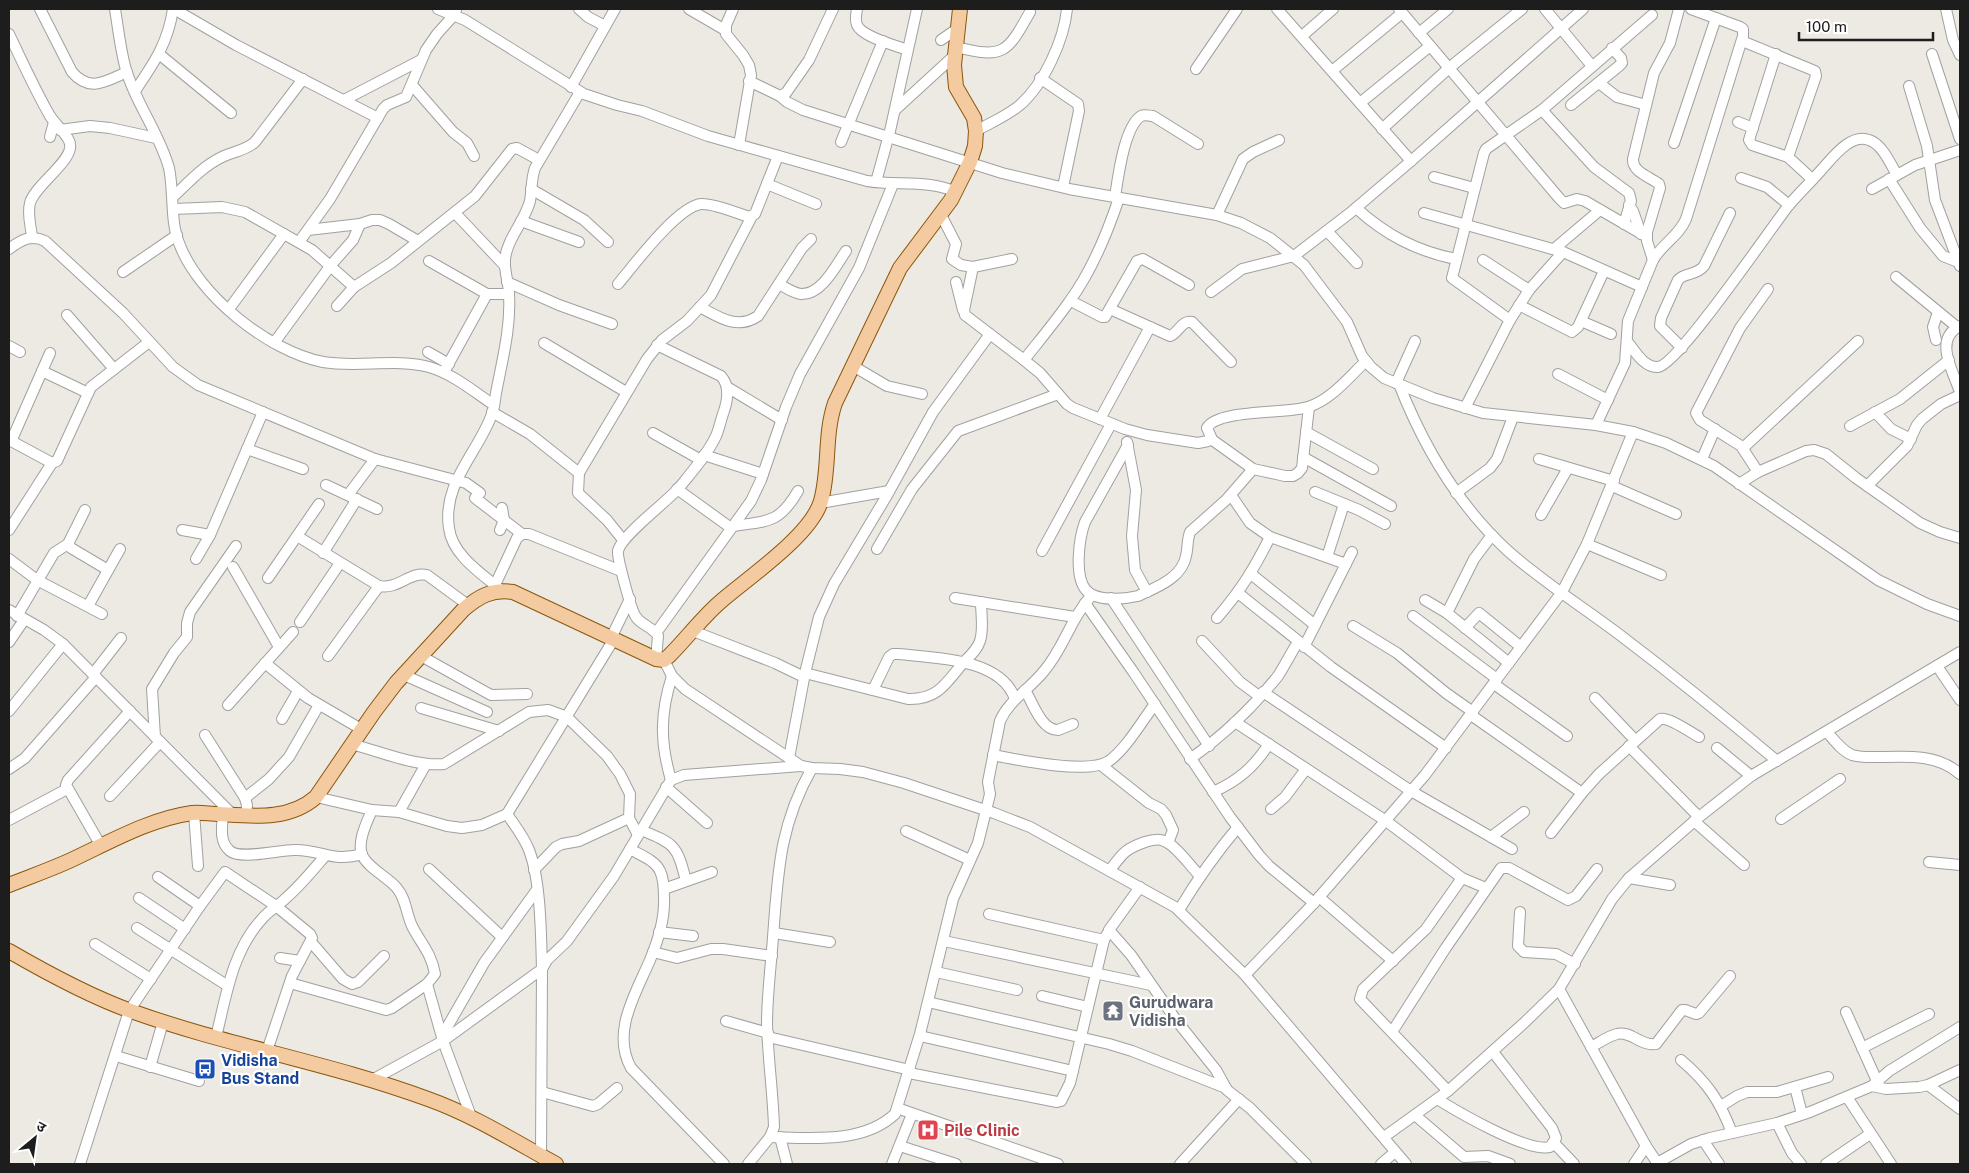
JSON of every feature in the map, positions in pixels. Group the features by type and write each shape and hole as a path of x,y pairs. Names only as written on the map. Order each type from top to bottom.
{"main road":[{"path":"9,885 174,817 194,813 234,815 285,814 306,806 316,797 351,744 404,675 468,605 498,588 513,592 660,659 669,656 718,604 790,543 808,524 820,503 824,482 829,420 834,403 900,268 956,192 975,146 976,131 974,118 956,87 954,65 960,9"},
{"path":"9,951 57,978 129,1011 372,1080 430,1100 494,1129 556,1164"}],"street":[{"path":"40,9 72,72 80,81 86,84 95,84 127,72"},
{"path":"115,9 127,72 168,162 172,179 177,235 187,262 208,291 261,336 289,351 322,362 359,365 412,364 446,368"},
{"path":"135,91 159,54 170,27 174,9 236,45 378,118"},
{"path":"438,9 456,12 575,89 598,100 642,111 697,132 778,156 876,182 932,184 956,192"},
{"path":"579,9 588,17 605,26"},
{"path":"522,534 517,538 498,588 458,550 448,529 448,511 454,485 485,431 493,409 506,344 509,294 505,259 530,202 535,168 615,9"},
{"path":"689,9 725,30 749,65 750,81 739,144"},
{"path":"725,30 733,9"},
{"path":"780,96 786,93 805,68 833,9"},
{"path":"857,9 856,21 860,30 907,50"},
{"path":"876,182 889,136 916,9"},
{"path":"976,131 1019,105 1030,94 1058,48 1066,21 1067,9"},
{"path":"1196,69 1237,9"},
{"path":"1278,9 1411,161"},
{"path":"1302,36 1333,9"},
{"path":"1419,33 1448,9"},
{"path":"1382,129 1449,68 1522,9"},
{"path":"1545,9 1592,66"},
{"path":"1211,292 1242,268 1294,256 1327,231 1478,103 1583,9"},
{"path":"1645,237 1660,188 1659,184 1635,169 1633,164 1654,73 1670,43 1679,9"},
{"path":"1596,424 1625,363 1628,321 1655,256 1682,229 1686,219 1742,41 1743,29 1691,9"},
{"path":"1946,9 1953,40 1960,55"},
{"path":"1332,71 1400,11 1564,203 1577,199 1585,201 1645,237"},
{"path":"299,242 330,199 387,105 406,97 421,60 437,34 456,12"},
{"path":"895,110 955,51 978,53 999,51 1012,43 1030,12"},
{"path":"1510,320 1452,278 1484,153 1486,149 1506,137 1542,110 1652,15"},
{"path":"1674,143 1716,18"},
{"path":"942,40 957,29"},
{"path":"9,34 57,126 70,143 70,149 66,158 30,201 29,212 32,237"},
{"path":"841,142 883,41"},
{"path":"1742,41 1813,69 1816,73 1788,157"},
{"path":"1360,103 1430,46"},
{"path":"1572,105 1622,63 1621,58 1612,48"},
{"path":"159,54 230,113"},
{"path":"1776,54 1750,140 1752,145 1788,157 1812,180"},
{"path":"1932,54 1960,139"},
{"path":"344,100 421,60"},
{"path":"1040,78 1078,104 1079,111 1063,188"},
{"path":"173,197 208,165 223,156 248,148 255,142 303,79"},
{"path":"750,81 780,96 794,107 1002,173 1063,188 1217,215 1256,230 1270,238 1304,265 1347,322 1370,367 1384,378 1433,398 1483,413 1596,424 1634,432 1666,443 1702,459 1878,580 1927,604 1960,616"},
{"path":"1599,83 1617,98 1646,105"},
{"path":"412,85 453,132 467,143 474,156"},
{"path":"1909,86 1929,159 1935,200 1959,264"},
{"path":"1542,110 1594,166 1629,193 1629,205 1624,224"},
{"path":"1024,360 1071,301 1102,242 1117,197 1126,142 1132,128 1141,116 1153,116 1198,144"},
{"path":"1738,122 1753,128"},
{"path":"50,137 57,126"},
{"path":"57,126 110,128 156,138"},
{"path":"1627,341 1644,362 1660,367 1667,363 1697,330 1789,205 1836,154 1849,143 1860,139 1868,139 1884,154 1893,177 1915,220 1943,256 1959,264"},
{"path":"1217,215 1243,159 1252,152 1279,140"},
{"path":"337,306 354,287 391,263 455,213 486,184 512,149 517,148 539,160"},
{"path":"1872,189 1929,159 1960,150"},
{"path":"623,540 607,520 578,492 579,473 626,392 657,345 687,321 700,307 721,278 752,216 755,214 778,156"},
{"path":"1434,177 1474,188"},
{"path":"1741,178 1767,187 1789,205"},
{"path":"767,184 816,204"},
{"path":"656,633 751,501 800,374 858,268 893,184"},
{"path":"531,189 584,220 608,242"},
{"path":"618,284 676,218 692,207 704,204 752,216"},
{"path":"1629,205 1655,256"},
{"path":"174,209 222,207 244,212 299,242 331,265 354,287"},
{"path":"1356,208 1373,224 1405,244 1433,255 1456,260"},
{"path":"1464,408 1510,320 1529,290 1559,250 1600,210"},
{"path":"455,213 505,266"},
{"path":"940,213 956,244 952,259 961,265 973,267 1012,259"},
{"path":"1424,213 1559,250 1642,287"},
{"path":"1682,348 1660,326 1661,318 1681,276 1700,271 1704,266 1730,213"},
{"path":"308,230 380,220 418,241"},
{"path":"521,221 579,242"},
{"path":"274,343 331,265 353,240 360,224"},
{"path":"1327,231 1357,263"},
{"path":"229,309 284,234"},
{"path":"123,272 177,235"},
{"path":"9,249 18,242 32,237 45,241 56,248 123,313 173,367 198,385 375,459 454,485 466,483 502,525 622,571"},
{"path":"700,307 716,316 737,323 749,322 758,316 802,248 811,239"},
{"path":"779,284 800,294 813,290 823,284 846,251"},
{"path":"1071,301 1105,317 1137,261 1140,260 1148,260 1189,285"},
{"path":"1483,260 1529,290"},
{"path":"428,261 487,294 509,294"},
{"path":"964,310 973,267"},
{"path":"1520,305 1572,332 1575,331 1604,271"},
{"path":"1867,486 1898,456 1922,419 1941,404 1960,394 1946,348 1946,340 1949,333 1958,326 1896,277"},
{"path":"507,282 559,305 612,324"},
{"path":"956,282 965,316 1024,360 1040,374 1067,404 1111,424 1148,435 1198,443 1211,439"},
{"path":"1758,472 1742,448 1697,417 1698,408 1740,328 1768,289"},
{"path":"446,368 487,294"},
{"path":"1110,310 1170,336 1174,335 1184,323 1192,322 1231,362"},
{"path":"1936,340 1934,327 1938,312"},
{"path":"68,315 114,369"},
{"path":"1581,321 1611,334"},
{"path":"1100,418 1150,328"},
{"path":"789,758 804,675 819,617 834,584 933,412 990,334"},
{"path":"1416,341 1397,383 1426,446 1456,493 1492,535 1534,572 1672,674 1777,761"},
{"path":"1742,448 1858,341"},
{"path":"9,530 52,463 57,461 91,387 149,342"},
{"path":"544,343 626,392"},
{"path":"657,345 721,376 726,382 727,387 726,405 716,436 702,457 677,489 623,540 618,552 635,616 656,633 660,659 672,676 685,689 801,766"},
{"path":"9,346 20,352"},
{"path":"428,352 493,409 530,434 579,473"},
{"path":"50,354 13,437 13,442 52,463"},
{"path":"1850,426 1913,390 1949,360"},
{"path":"1309,407 1302,468 1293,476 1253,469 1211,439 1207,428 1210,423 1240,414 1309,407 1328,396 1366,361"},
{"path":"853,366 887,386 922,394"},
{"path":"42,371 88,393"},
{"path":"1558,374 1608,400"},
{"path":"727,387 782,420"},
{"path":"877,550 912,489 958,431 1058,394"},
{"path":"196,559 210,535 263,412"},
{"path":"1876,412 1891,429 1910,439"},
{"path":"1456,493 1490,468 1497,459 1513,417"},
{"path":"1042,552 1111,424"},
{"path":"1125,429 1136,490 1132,536 1135,570 1146,592"},
{"path":"1702,459 1715,429"},
{"path":"1306,432 1373,469"},
{"path":"1245,975 1316,900 1411,791 1446,748 1562,592 1587,544 1634,432"},
{"path":"653,433 702,457 763,474"},
{"path":"1128,445 1085,522 1080,536 1079,566 1082,584 1088,599 1190,759 1238,827 1269,866 1316,900 1393,961"},
{"path":"247,449 303,469"},
{"path":"1739,484 1758,472 1806,451 1814,450 1826,454 1867,486 1920,523 1960,538"},
{"path":"1303,457 1391,506"},
{"path":"324,553 375,459"},
{"path":"1538,459 1613,484 1676,514"},
{"path":"1541,515 1568,468"},
{"path":"748,1164 775,1137 824,1138 870,1129 885,1124 895,1114 920,1036 953,899 978,843 990,794 988,782 992,755 1004,712 1045,671 1074,617 1088,599 1131,598 1146,592 1179,573 1186,557 1190,532 1231,495 1253,469"},
{"path":"326,485 377,509"},
{"path":"677,489 732,527 775,518 790,505 798,491"},
{"path":"820,503 889,491"},
{"path":"1315,492 1385,524"},
{"path":"1231,495 1250,523 1270,537 1346,564"},
{"path":"268,578 319,504"},
{"path":"1327,557 1344,504"},
{"path":"502,508 502,525"},
{"path":"9,642 17,615 37,580 54,553 68,544 86,510"},
{"path":"182,530 210,535"},
{"path":"1447,613 1474,559 1492,535"},
{"path":"296,536 379,586 387,588 421,574 426,575 468,605"},
{"path":"1217,618 1251,574 1270,537"},
{"path":"68,544 71,548 108,570"},
{"path":"1587,544 1661,575"},
{"path":"110,796 158,739 152,694 155,682 187,637 187,623 190,612 236,546"},
{"path":"88,606 120,549"},
{"path":"1190,759 1209,746 1235,722 1278,675 1315,625 1352,552"},
{"path":"9,559 37,580 102,614"},
{"path":"300,622 340,563"},
{"path":"233,567 279,647"},
{"path":"1251,574 1315,625"},
{"path":"328,656 379,586"},
{"path":"1238,593 1301,644 1446,748"},
{"path":"955,598 1074,617"},
{"path":"1111,598 1209,746"},
{"path":"316,797 372,810 399,812 446,826 462,828 482,825 507,814 612,638 630,599"},
{"path":"1425,600 1447,613 1509,663"},
{"path":"693,631 804,675 908,698 921,699 932,696 944,687 980,642 981,602"},
{"path":"1465,628 1477,614 1482,614 1521,647"},
{"path":"17,615 44,630 63,644 234,815"},
{"path":"1414,616 1567,736"},
{"path":"1353,626 1396,652 1472,713 1582,793"},
{"path":"228,705 293,632"},
{"path":"9,757 13,767 25,758 95,676 121,638"},
{"path":"1202,641 1240,682 1411,791 1512,849"},
{"path":"9,711 63,644"},
{"path":"1384,1137 1438,1100 1493,1052 1560,989 1595,925 1612,899 1629,878 1697,819 1751,776 1960,652"},
{"path":"873,690 889,657 893,654 964,662 975,665 997,677 1012,691 1015,699"},
{"path":"421,656 492,695 527,694"},
{"path":"265,663 298,691 362,729"},
{"path":"1937,666 1960,700"},
{"path":"404,675 487,712"},
{"path":"672,676 662,716 662,738 668,784 707,823"},
{"path":"1025,690 1042,721 1048,728 1058,730 1073,724"},
{"path":"282,719 298,691"},
{"path":"1595,698 1697,819 1744,866"},
{"path":"992,755 1038,764 1101,765 1118,753 1155,704"},
{"path":"245,798 268,779 289,757 319,705"},
{"path":"421,708 499,731"},
{"path":"351,744 426,764 444,764 529,712 548,710 567,716 607,756 620,774 630,794 630,818 639,832 667,841 676,848 686,881"},
{"path":"101,846 66,785 68,780 130,711"},
{"path":"1551,833 1582,793 1632,743 1660,719 1664,718 1699,737"},
{"path":"1235,722 1386,821 1462,878 1486,888"},
{"path":"1827,732 1843,750 1852,755 1869,758 1925,758 1940,761 1960,774"},
{"path":"205,735 245,798 247,805 234,815 222,838 230,851 240,854 295,850 348,858 362,854"},
{"path":"1213,792 1230,784 1246,773 1269,744"},
{"path":"1717,748 1751,776"},
{"path":"399,812 426,764"},
{"path":"1101,765 1149,803 1161,809 1173,830 1168,843"},
{"path":"372,1080 442,1038 542,969 547,960 567,941 630,849 668,784 678,776 801,766 851,770 904,783 986,810 1030,827 1179,910 1245,975 1406,1164"},
{"path":"787,1164 775,1137 773,1117 768,1035 772,956 777,886 784,836 791,812 812,768"},
{"path":"1271,809 1285,797 1306,769"},
{"path":"1781,820 1840,779"},
{"path":"9,820 67,789"},
{"path":"290,983 386,1010 392,1008 427,984 435,974 430,956 412,925 401,894 362,854 361,843 372,810"},
{"path":"1491,837 1524,812"},
{"path":"194,813 198,866"},
{"path":"507,814 529,850 534,870 542,969 541,1156"},
{"path":"534,870 556,847 589,838 630,818"},
{"path":"1179,910 1200,876 1238,827"},
{"path":"906,831 970,860"},
{"path":"1110,870 1130,847 1154,839 1164,840 1168,843 1200,876"},
{"path":"630,849 653,862 660,870 664,889 664,906 653,952 631,1004 623,1046 625,1057 631,1068 724,1164"},
{"path":"216,1037 228,986 239,954 250,934 259,921 301,884 325,856"},
{"path":"1929,862 1960,865"},
{"path":"1392,1032 1498,872 1505,867 1568,900 1572,899 1598,869"},
{"path":"429,869 502,937"},
{"path":"80,1164 129,1011 225,872 276,906 310,934 312,938 290,983 267,1051"},
{"path":"664,889 712,872"},
{"path":"158,877 200,906"},
{"path":"1448,1091 1360,999 1363,989 1426,929 1462,878"},
{"path":"1629,878 1670,885"},
{"path":"726,1021 768,1035 909,1072 1057,1102 1062,1101 1073,1071 1104,940 1140,887"},
{"path":"442,1038 484,963 536,891"},
{"path":"139,898 184,929"},
{"path":"1520,912 1518,946 1520,949 1524,952 1556,954 1575,964"},
{"path":"989,914 1104,940"},
{"path":"137,928 228,986"},
{"path":"1109,930 1131,955 1151,985 1216,1070 1226,1088"},
{"path":"659,932 693,936"},
{"path":"774,933 830,942"},
{"path":"944,940 1151,985"},
{"path":"311,942 344,979 352,984 358,982 384,956"},
{"path":"96,944 151,979"},
{"path":"653,952 677,958 706,950 723,949 772,956"},
{"path":"280,958 300,961"},
{"path":"936,972 1017,990"},
{"path":"1590,1047 1618,1034 1623,1034 1651,1045 1656,1044 1682,1010 1698,1013 1730,976"},
{"path":"427,984 442,1038 472,1119"},
{"path":"1560,989 1590,1047 1657,1164 1682,1148 1704,1140 1777,1123 1847,1096 1875,1083 1889,1071 1960,1027"},
{"path":"1042,996 1088,1008"},
{"path":"928,1002 1132,1052 1226,1088 1250,1108 1306,1164"},
{"path":"1846,1012 1875,1083 1886,1089 1928,1086 1960,1070"},
{"path":"1862,1048 1929,1014"},
{"path":"150,1066 163,1022"},
{"path":"920,1036 1073,1071"},
{"path":"1493,1052 1552,1128 1555,1133 1554,1143 1574,1164"},
{"path":"116,1056 199,1081"},
{"path":"1680,1060 1698,1075 1713,1092 1732,1133"},
{"path":"1721,1106 1747,1092 1777,1092 1828,1077"},
{"path":"1928,1086 1960,1109"},
{"path":"542,1092 593,1106 617,1088"},
{"path":"1795,1088 1802,1114"},
{"path":"1847,1096 1890,1164"},
{"path":"1180,1164 1239,1099"},
{"path":"1438,1100 1512,1138 1544,1148 1554,1143"},
{"path":"897,1108 1058,1164"},
{"path":"892,1164 912,1114"},
{"path":"1416,1116 1464,1157 1488,1156 1510,1164"},
{"path":"1777,1123 1792,1153 1801,1164"},
{"path":"1826,1164 1870,1134"},
{"path":"1704,1140 1719,1164"},
{"path":"900,1146 956,1164"},
{"path":"1634,1164 1646,1146"},
{"path":"1381,1164 1395,1152"}],"place":[{"name":"Gurudwara Vidisha","path":"1113,1011"},
{"name":"Vidisha Bus Stand","path":"205,1069"},
{"name":"Pile Clinic","path":"928,1130"}]}
